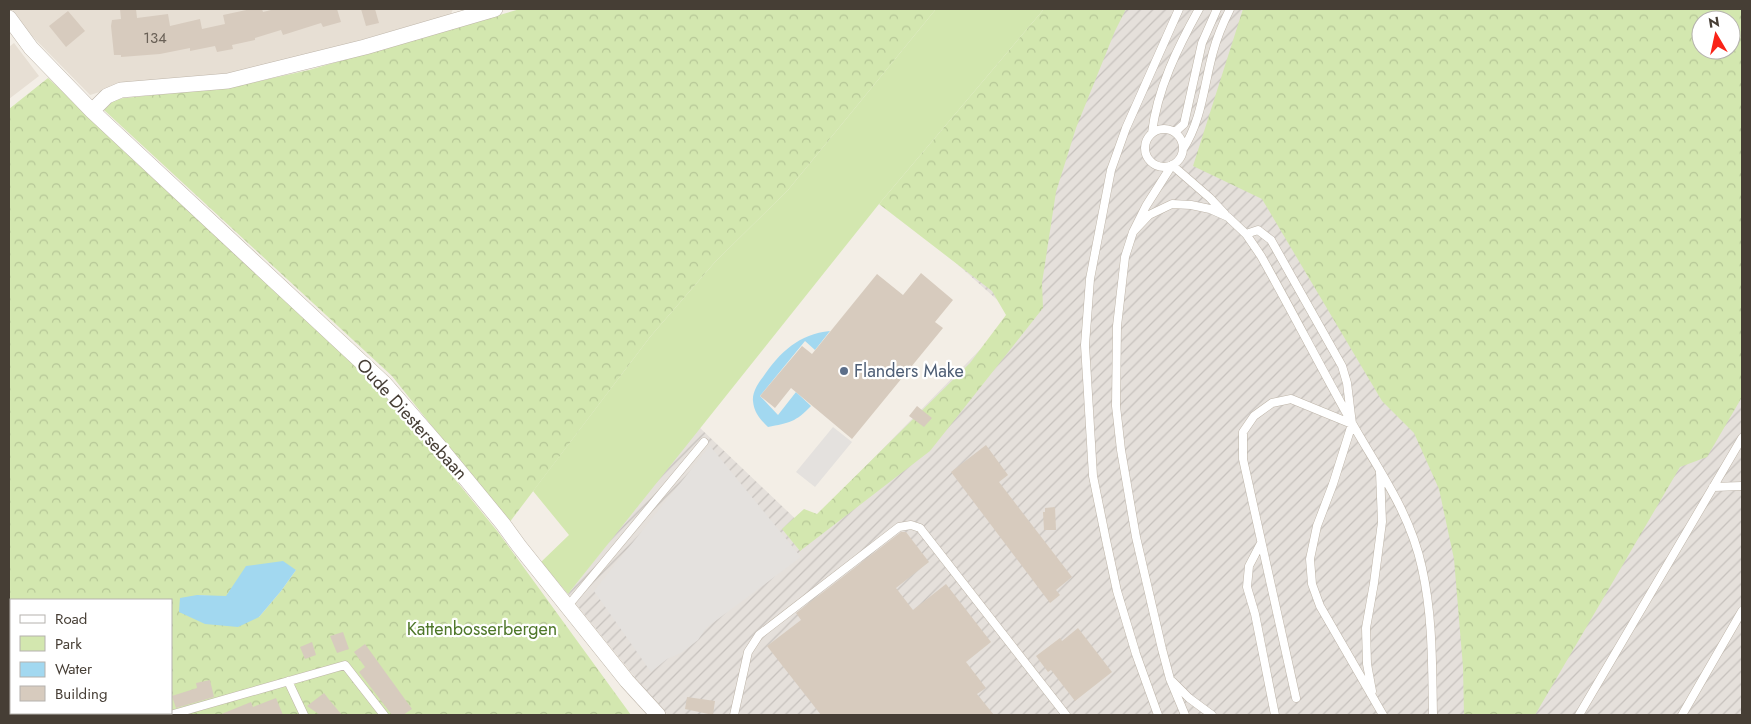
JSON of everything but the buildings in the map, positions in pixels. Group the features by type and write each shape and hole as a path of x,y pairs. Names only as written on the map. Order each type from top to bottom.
{"street":[{"path":"92,111 107,96 122,90 228,81 356,50 466,13 494,9"},
{"name":"Oude Diestersebaan","path":"9,18 31,48 92,111 384,383 503,524 518,546 633,689 658,715"}],"lane":[{"path":"1158,715 1136,654 1117,591 1093,476 1085,345 1090,279 1111,170 1132,113 1179,9"},
{"path":"1152,133 1154,117 1161,94 1181,42 1199,9"},
{"path":"1175,132 1184,124 1202,43 1217,9"},
{"path":"1185,715 1170,678 1162,649 1136,536 1121,450 1116,406 1117,326 1125,257 1133,232 1146,206 1172,166 1180,158 1191,137 1213,50 1230,9"},
{"path":"1184,148 1175,132 1163,129 1152,133 1148,138 1145,149 1150,161 1160,167 1172,166 1210,198 1246,234 1279,288 1352,424 1399,503 1412,534 1422,567 1430,615 1433,715"},
{"path":"1133,232 1149,215 1172,204 1210,209 1228,217"},
{"path":"1246,234 1258,230 1271,240 1342,366 1347,383 1352,424 1333,484 1317,526 1310,559 1312,584 1320,606 1383,715"},
{"path":"1296,698 1243,459 1242,432 1254,416 1272,403 1290,399 1352,424"},
{"path":"1579,715 1742,438"},
{"path":"567,607 704,442"},
{"path":"1374,698 1367,664 1366,628 1382,522 1380,469"},
{"path":"1713,487 1742,486"},
{"path":"734,715 748,652 759,635 899,527 911,525 920,528 1066,715"},
{"path":"1261,543 1249,566 1247,587 1275,715"},
{"path":"1682,715 1742,611"},
{"path":"170,715 346,665 384,715"},
{"path":"1170,678 1189,698 1212,715"},
{"path":"288,681 304,715"}],"shaded area":[{"path":"12,9 453,9 451,14 305,56 227,75 116,87 90,95 31,35"},
{"path":"1047,9 1742,9 1742,715 668,715 654,701 568,594 699,427 805,528 1014,315 888,202"},
{"path":"14,43 39,76 9,99 9,47"},
{"path":"833,427 852,442 815,487 796,472"},
{"path":"710,446 801,557 706,628 698,640 681,653 667,659 651,672 594,591"}],"green space":[{"path":"520,9 936,9 788,190 715,262 650,337 509,523 392,376 104,110 115,99 232,87 309,70"},
{"path":"936,9 1044,9 879,204 568,594 541,562 569,535 533,491 650,337 715,262 788,190"},
{"path":"1044,9 1126,9 1115,31 1076,128 1056,192 1042,283 1043,308 930,451 800,551 782,529 804,509 817,514 970,363 1006,315 992,291 879,204"},
{"path":"1243,9 1742,9 1742,397 1707,457 1680,467 1535,715 1464,715 1463,667 1454,559 1439,489 1414,433 1382,401 1262,199 1193,166"},
{"name":"Kattenbosserbergen","path":"48,78 387,396 498,532 631,715 9,715 10,640 10,714 172,714 172,599 10,599 9,625 9,109","holes":["296,570 259,617 197,595 226,597"]}],"water":[{"path":"830,331 815,350 805,341 760,396 778,415 796,392 811,406 792,421 768,427 758,416 754,405 753,395 759,382 783,352 791,346 809,336"},
{"path":"283,561 296,570 259,617 238,627 205,624 179,612 180,598 197,595 226,596 246,566"}],"place":[{"name":"Flanders Make","path":"844,371"}]}
